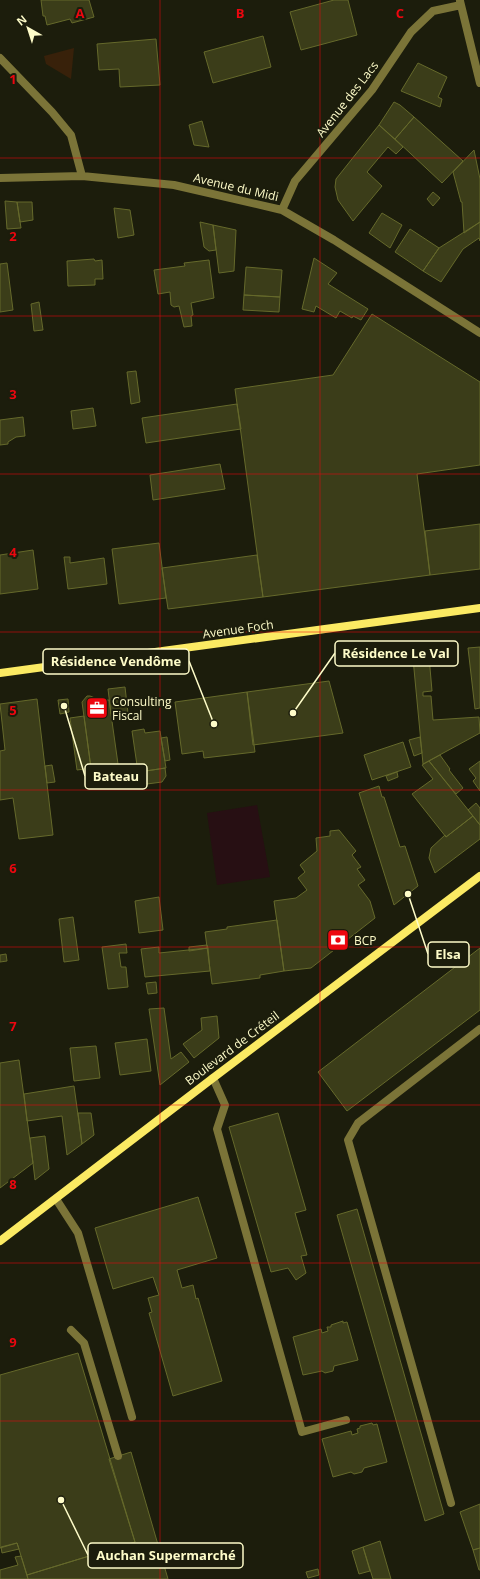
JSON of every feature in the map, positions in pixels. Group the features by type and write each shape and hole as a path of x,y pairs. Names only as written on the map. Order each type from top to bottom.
{"main road":[{"name":"Avenue Foch","path":"0,673 480,608"},
{"name":"Boulevard de Créteil","path":"0,1241 480,876"}],"street":[{"path":"460,2 480,84"},
{"name":"Avenue des Lacs","path":"282,210 295,181 372,90 411,32 434,11 460,2"},
{"path":"0,58 52,112 71,135 82,176"},
{"name":"Avenue du Midi","path":"0,178 82,176 174,185 282,210 334,240 480,333"},
{"path":"450,1503 348,1140 358,1123 480,1029"},
{"path":"213,1078 225,1105 218,1129 302,1432 346,1420"},
{"path":"56,1199 78,1232 132,1417"},
{"path":"72,1330 84,1343 118,1456"}],"shaded area":[{"path":"74,48 71,79 46,64 44,56"},
{"path":"257,805 270,877 217,885 207,813"}],"building":[{"path":"41,0 89,0 94,17 72,23 70,19 47,25 45,16 43,16"},
{"path":"334,0 348,0 357,35 301,50 290,12"},
{"path":"263,36 271,67 213,83 204,52"},
{"path":"156,39 160,85 120,87 119,69 99,70 97,44"},
{"path":"418,63 447,77 438,97 442,99 440,107 401,91"},
{"path":"394,102 414,117 395,139 379,125"},
{"path":"414,117 463,161 442,183 395,139"},
{"path":"202,121 209,147 194,145 189,125"},
{"path":"379,125 403,147 396,154 388,147 367,172 382,186 353,221 338,200 335,187 336,179"},
{"path":"474,150 480,179 480,222 464,233 462,202 453,172"},
{"path":"433,192 440,198 433,206 427,199"},
{"path":"5,201 17,202 21,228 7,229"},
{"path":"17,202 32,202 33,220 20,222"},
{"path":"114,208 130,210 134,235 118,238"},
{"path":"382,213 402,225 390,248 369,233"},
{"path":"200,222 213,225 216,250 209,251 204,247"},
{"path":"480,222 480,241 479,238 463,249 441,282 423,271 439,248"},
{"path":"213,225 236,230 234,271 219,273"},
{"path":"410,229 439,248 423,271 395,252"},
{"path":"314,258 337,273 328,284 368,309 361,320 353,316 352,318 340,311 336,318 316,306 314,312 302,309"},
{"path":"94,259 95,261 102,260 103,279 95,279 95,285 68,286 67,261"},
{"path":"209,260 214,298 191,303 193,315 191,316 192,326 184,327 179,306 174,307 171,305 170,292 158,294 154,270 185,266 184,263"},
{"path":"7,263 13,310 0,312 0,264"},
{"path":"246,267 282,270 280,297 244,295"},
{"path":"244,295 280,297 279,312 243,310"},
{"path":"39,302 43,330 34,331 31,304"},
{"path":"372,314 480,382 480,465 417,474 430,575 263,597 235,389 333,375"},
{"path":"136,371 140,402 131,404 127,372"},
{"path":"237,404 241,429 146,443 142,418"},
{"path":"93,408 96,426 73,429 71,411"},
{"path":"23,417 25,436 16,437 8,442 8,444 0,445 0,420"},
{"path":"220,464 225,489 153,500 150,475"},
{"path":"480,524 480,569 430,575 425,531"},
{"path":"159,543 166,598 119,604 112,549"},
{"path":"33,550 38,589 0,594 0,555"},
{"path":"257,555 263,597 168,609 162,568"},
{"path":"64,557 70,557 70,563 104,558 107,584 68,589"},
{"path":"428,645 432,691 423,692 423,696 431,696 433,720 479,717 480,733 423,764 412,648"},
{"path":"480,647 480,708 475,709 468,648"},
{"path":"329,681 343,733 253,745 247,692"},
{"path":"125,687 128,713 111,714 108,689"},
{"path":"247,692 255,752 204,758 203,751 182,754 175,702"},
{"path":"87,696 95,698 96,701 109,700 118,764 91,768 82,702"},
{"path":"37,699 53,835 19,839 13,798 0,800 0,751 5,750 0,704"},
{"path":"68,699 69,712 60,714 58,700"},
{"path":"84,716 91,768 77,770 70,718"},
{"path":"144,729 145,733 160,731 166,768 138,772 132,731"},
{"path":"167,737 170,760 165,761 161,738"},
{"path":"420,737 422,753 414,756 409,740"},
{"path":"403,742 411,767 372,780 364,755"},
{"path":"440,755 463,788 456,794 429,761"},
{"path":"429,761 473,816 446,837 412,794 433,779 422,765"},
{"path":"480,761 480,791 473,781 476,778 469,769"},
{"path":"52,765 55,782 47,783 45,766"},
{"path":"165,768 166,776 162,782 147,784 141,780 140,772"},
{"path":"397,772 398,777 388,781 386,776"},
{"path":"379,786 400,847 405,846 418,886 394,905 359,793"},
{"path":"476,803 480,808 480,825 468,810"},
{"path":"473,816 480,825 480,839 435,873 429,858 431,848 445,835 446,837"},
{"path":"339,830 356,851 352,855 361,867 357,869 365,880 358,885 370,901 375,918 311,968 284,971 274,901 296,898 307,890 298,878 305,872 300,865 317,851 316,838 330,836 330,831"},
{"path":"159,897 163,930 139,933 135,901"},
{"path":"73,917 79,960 64,962 59,919"},
{"path":"277,920 284,971 260,975 260,978 212,984 205,932 227,929 227,927"},
{"path":"126,944 127,953 119,953 121,967 126,967 128,987 108,989 102,947"},
{"path":"207,945 208,948 189,951 189,947"},
{"path":"159,947 159,953 208,948 210,971 145,977 141,949"},
{"path":"480,948 480,1010 347,1111 318,1072"},
{"path":"6,954 7,961 0,962 0,955"},
{"path":"156,982 157,993 148,994 146,983"},
{"path":"164,1008 171,1059 181,1052 189,1062 160,1085 149,1009"},
{"path":"217,1016 219,1038 194,1058 183,1044 202,1030 201,1018"},
{"path":"147,1039 151,1071 120,1075 115,1043"},
{"path":"96,1046 100,1078 74,1081 70,1048"},
{"path":"19,1060 33,1163 0,1188 0,1063"},
{"path":"74,1086 82,1144 67,1155 62,1116 27,1121 24,1094"},
{"path":"78,1113 91,1113 94,1135 82,1144"},
{"path":"278,1113 306,1210 295,1213 307,1255 301,1256 306,1273 296,1280 288,1268 271,1272 229,1127"},
{"path":"45,1136 49,1169 35,1180 30,1138"},
{"path":"198,1197 217,1258 177,1270 182,1288 193,1285 222,1381 173,1396 149,1313 152,1312 148,1298 159,1295 153,1277 113,1289 95,1228"},
{"path":"357,1209 444,1514 425,1521 337,1215"},
{"path":"343,1321 343,1323 347,1322 358,1360 334,1366 333,1371 325,1373 322,1371 303,1375 293,1337 321,1329 322,1333 328,1331 327,1327 331,1327 331,1325"},
{"path":"78,1353 135,1542 27,1575 17,1543 0,1548 0,1375"},
{"path":"372,1423 373,1425 377,1424 387,1462 364,1468 362,1472 354,1474 351,1472 333,1477 322,1439 351,1431 352,1435 358,1433 357,1429 360,1428 360,1426"},
{"path":"131,1452 168,1579 28,1579 27,1575 135,1542 109,1459"},
{"path":"480,1504 480,1548 473,1550 460,1512"},
{"path":"380,1541 391,1579 373,1579 363,1547"},
{"path":"17,1543 19,1549 2,1553 1,1547"},
{"path":"363,1547 370,1571 359,1574 352,1551"},
{"path":"480,1548 480,1570 479,1570 473,1550"},
{"path":"21,1556 28,1579 0,1579 0,1570 18,1565 15,1557"},
{"path":"318,1569 319,1575 308,1578 306,1572"}],"place":[{"name":"Bateau","path":"64,706"},
{"name":"Consulting Fiscal","path":"97,708"},
{"name":"Résidence Le Val","path":"293,713"},
{"name":"Résidence Vendôme","path":"214,724"},
{"name":"Elsa","path":"408,894"},
{"name":"BCP","path":"338,940"},
{"name":"Auchan Supermarché","path":"61,1500"}]}
